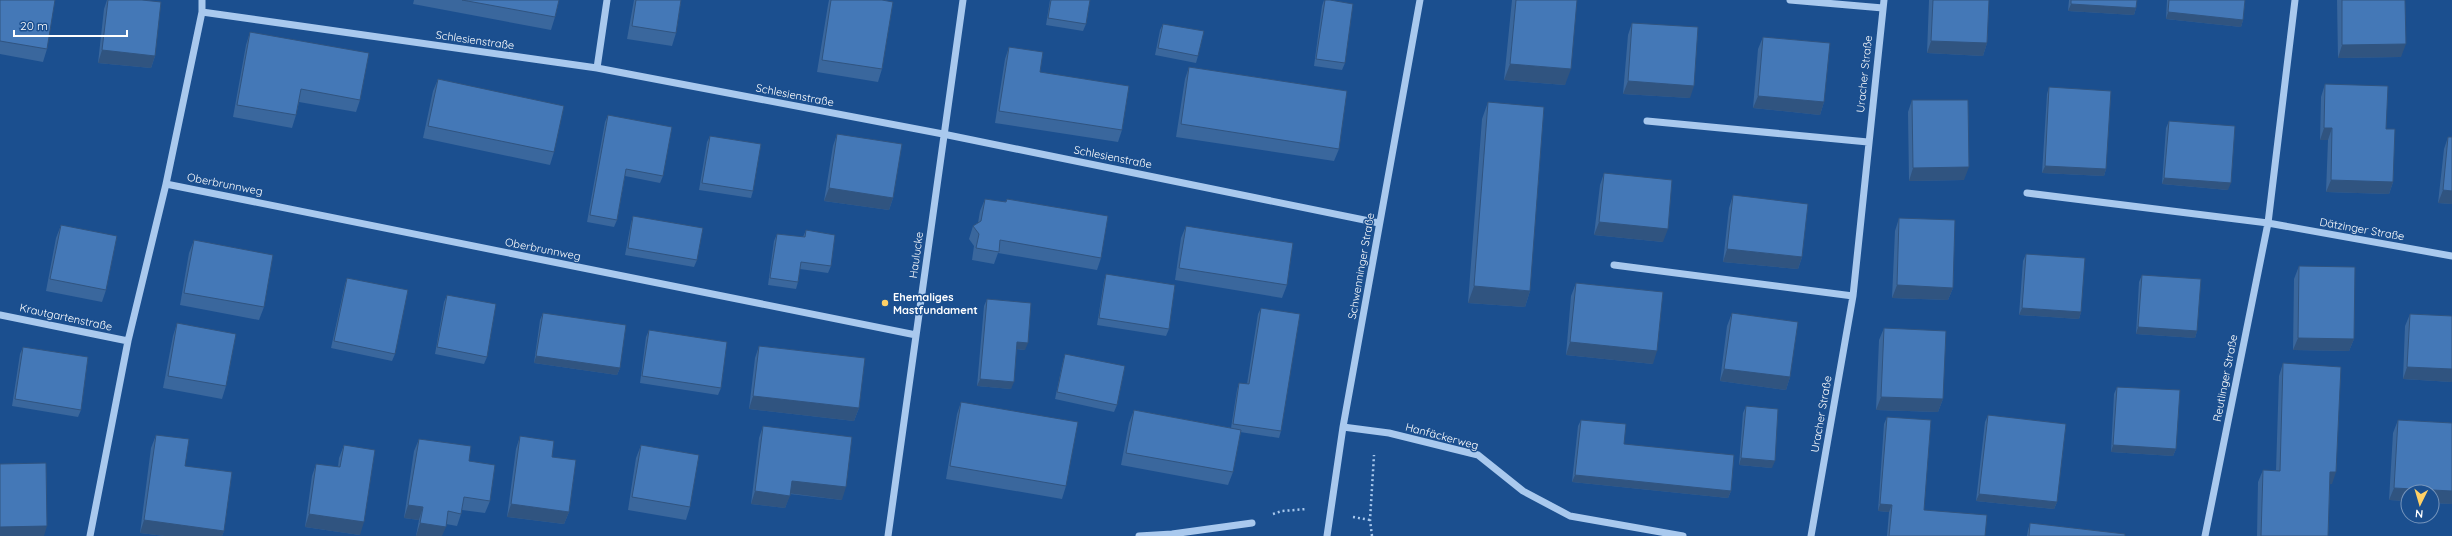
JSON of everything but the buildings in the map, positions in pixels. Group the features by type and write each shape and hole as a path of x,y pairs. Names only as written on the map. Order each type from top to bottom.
{"street":[{"path":"90,536 128,341 166,184 202,12 202,0"},
{"path":"597,68 607,0"},
{"name":"Haulucke","path":"888,536 943,134 963,0"},
{"name":"Schwenninger Straße","path":"1327,536 1379,223 1420,0"},
{"path":"1790,0 1883,8"},
{"name":"Uracher Straße","path":"1811,536 1853,296 1884,0"},
{"name":"Reutlinger Straße","path":"2205,536 2268,223 2295,0"},
{"name":"Schlesienstraße","path":"202,12 597,68 943,134 1379,223"},
{"path":"1647,121 1868,142"},
{"name":"Oberbrunnweg","path":"166,184 916,335"},
{"path":"2027,193 2268,223"},
{"name":"Dätzinger Straße","path":"2268,223 2452,256"},
{"path":"1614,265 1853,296"},
{"name":"Krautgartenstraße","path":"0,315 128,341"},
{"name":"Hanfäckerweg","path":"1344,427 1375,432 1478,455 1523,490 1570,516 1683,536"},
{"path":"1138,536 1172,534 1252,523"}],"path":[{"path":"1372,536 1370,520 1375,432"}],"place":[{"name":"Ehemaliges Mastfundament","path":"885,303"}]}
